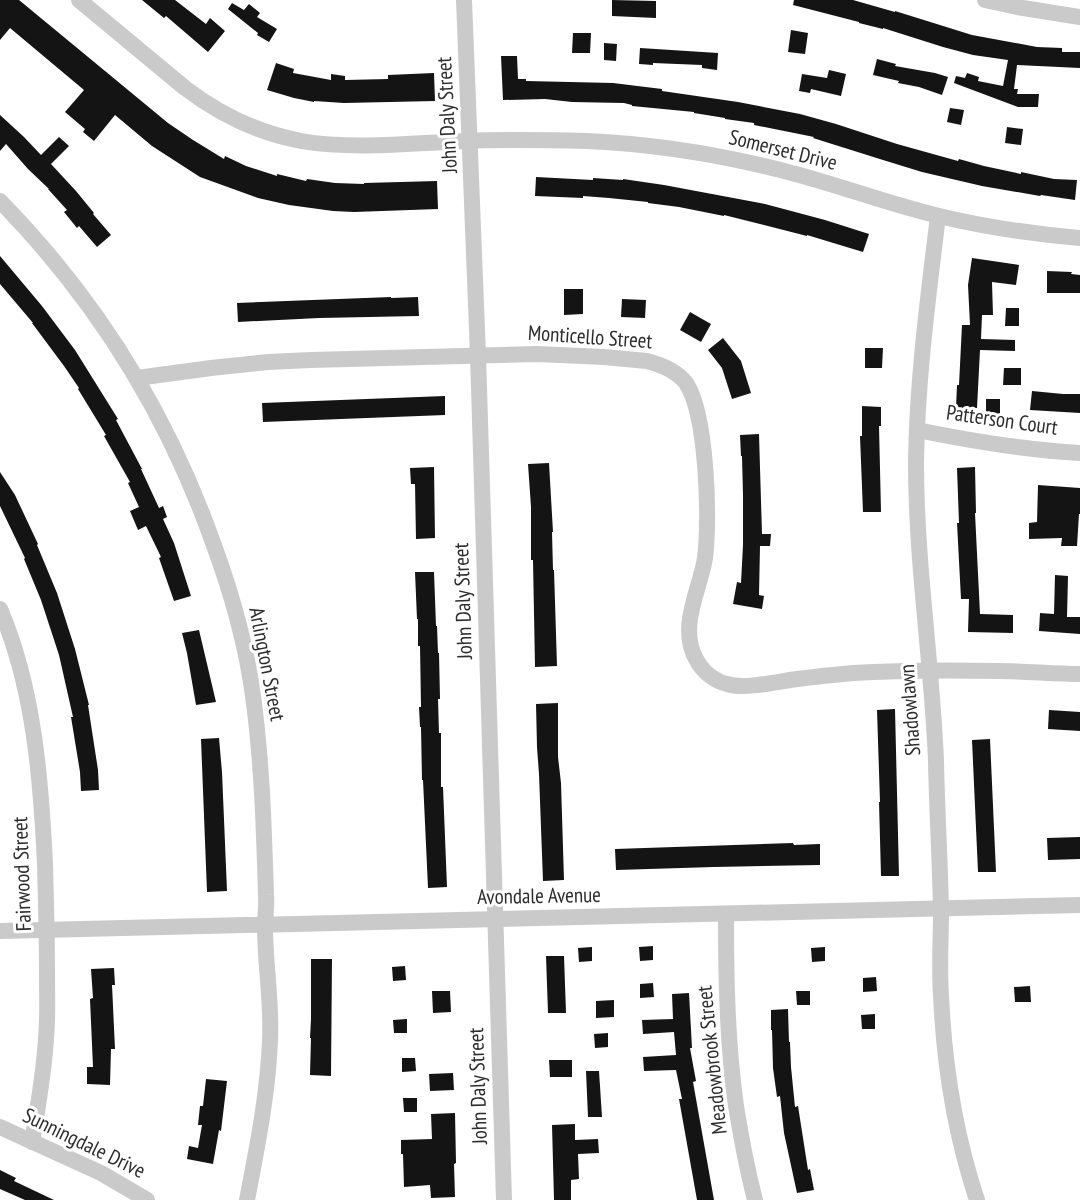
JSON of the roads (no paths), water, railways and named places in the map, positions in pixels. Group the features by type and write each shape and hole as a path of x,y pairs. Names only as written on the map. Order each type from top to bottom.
{"street":[{"name":"Somerset Drive","path":"79,0 201,100 249,125 301,141 356,145 470,140 589,141 642,146 696,153 787,172 938,216 1017,231 1080,238"},
{"name":"John Daly Street","path":"464,0 478,355 504,1200"},
{"path":"985,0 1080,17"},
{"name":"Arlington Street","path":"0,201 27,228 68,277 106,329 137,378 169,436 200,506 222,566 242,640 253,694 259,750 266,898 265,926 271,1013 267,1075 247,1200"},
{"name":"Shadowlawn","path":"938,216 926,318 917,430 919,542 935,756 941,908 940,992 944,1039 949,1084 958,1131 977,1200"},
{"name":"Monticello Street","path":"137,378 268,362 478,355 566,355 647,362 668,369 685,382 693,399 701,431 707,504 705,558 689,624 689,638 692,650 704,671 728,685 749,685 851,673 930,670"},
{"name":"Patterson Court","path":"917,430 975,442 1080,453"},
{"name":"Fairwood Street","path":"0,609 20,671 36,746 42,811 47,930 46,1036 41,1089 32,1142"},
{"path":"930,670 1080,674"},
{"name":"Avondale Avenue","path":"0,931 1080,905"},
{"name":"Meadowbrook Street","path":"726,914 726,978 736,1105 755,1200"},
{"name":"Sunningdale Drive","path":"0,1127 101,1173 147,1200"}]}
